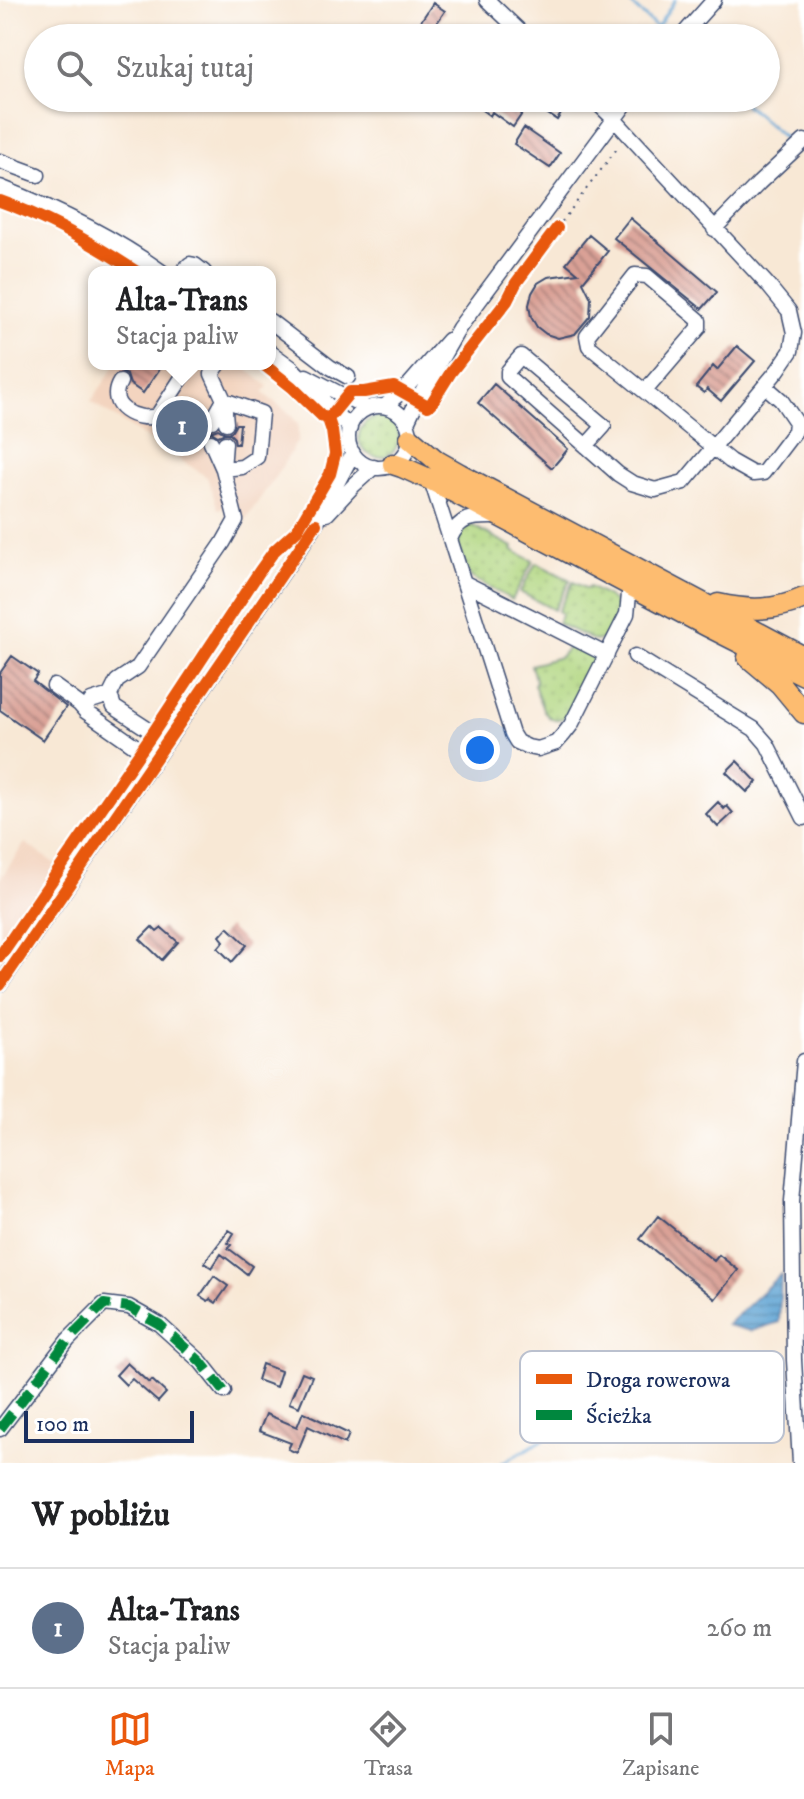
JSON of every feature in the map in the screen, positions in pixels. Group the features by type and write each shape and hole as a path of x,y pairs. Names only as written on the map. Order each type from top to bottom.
{"highway":[{"path":"408,430 427,453 460,474 804,657"},
{"path":"384,466 402,467 431,480 804,675"},
{"path":"674,588 712,602 748,609 775,608 804,598"},
{"path":"707,626 765,669 804,713"}],"street":[{"path":"487,0 512,24"},
{"path":"693,24 714,0"},
{"path":"586,446 604,426 521,356 508,371 508,377 586,446 618,474 632,483 655,490 684,482 791,351 794,333 789,311 767,284 607,112"},
{"path":"313,529 354,485 405,454 417,401 459,328 619,112"},
{"path":"714,229 804,141"},
{"path":"38,175 4,163 0,185 66,216 152,266"},
{"path":"645,391 699,328 699,320 647,276 635,275 587,336 589,346 742,469 753,474 763,473 795,431 796,422 781,400 765,386"},
{"path":"276,326 348,377"},
{"path":"385,406 407,387 459,328"},
{"path":"276,356 367,408"},
{"path":"292,368 331,415 350,428"},
{"path":"120,382 115,399 120,407 136,417 147,419 157,416 187,370"},
{"path":"215,370 224,400 219,422"},
{"path":"223,469 242,467 257,457 261,413 224,400"},
{"path":"384,466 362,462 353,453 349,445 353,420 367,408 385,406 398,412 408,430"},
{"path":"166,741 114,707 110,695 117,681 138,667 236,520 218,442"},
{"path":"0,985 313,529 353,453"},
{"path":"431,480 517,742 538,749 556,743 571,725 627,614 630,585"},
{"path":"450,539 460,522 474,517 499,517"},
{"path":"465,583 607,655"},
{"path":"635,656 754,729 767,744 804,818"},
{"path":"54,686 154,759"},
{"path":"85,711 91,701 110,695"},
{"path":"800,1463 794,1360 792,1201 804,1061"},
{"path":"0,1429 68,1340 104,1304 129,1307 159,1324 201,1362 224,1391"}],"path":[{"path":"446,380 623,140"},
{"path":"0,202 80,241 120,266"},
{"path":"0,202 48,222 127,266"},
{"path":"265,370 328,426 331,474"},
{"path":"271,370 323,417 331,415 335,454 331,474"},
{"path":"240,602 269,564"}],"shaded area":[{"path":"112,370 248,370 268,386 263,393 298,424 298,440 239,529 228,520 226,507 218,509 207,477 91,402"},
{"path":"25,843 57,865 0,950 0,879"}],"green space":[{"path":"379,417 393,423 399,437 393,451 379,457 365,451 359,437 365,423"},
{"path":"471,525 533,561 512,600 471,577 466,569 457,540 459,532"},
{"path":"536,563 570,580 554,610 520,592"},
{"path":"573,582 613,601 618,612 608,638 595,641 557,623 562,614 558,611"},
{"path":"572,643 598,656 569,714 554,719 541,706 531,665 560,657"}],"water":[{"path":"781,1274 779,1322 751,1331 727,1325"}],"building":[{"path":"433,3 445,11 436,24 421,21"},
{"path":"492,112 523,112 513,127"},
{"path":"545,112 562,112 557,120"},
{"path":"524,128 560,153 550,168 514,144"},
{"path":"630,218 717,292 702,309 614,238"},
{"path":"589,235 608,251 583,282 591,298 590,316 575,334 558,338 546,334 531,317 529,305 532,293 538,283 548,277 578,273 566,263"},
{"path":"737,346 755,361 721,401 707,389 704,393 696,387 713,366 717,370"},
{"path":"159,370 143,393 130,384 127,375 121,372"},
{"path":"494,384 568,449 552,468 478,403"},
{"path":"183,409 202,421 208,430 218,429 228,433 240,424 238,444 230,434 218,436 211,432 201,441 194,440 186,451 165,436"},
{"path":"12,656 38,674 33,681 66,707 43,740 0,710 0,673"},
{"path":"737,761 757,782 747,792 726,772"},
{"path":"718,802 733,813 718,827 706,814"},
{"path":"152,927 157,932 162,928 178,942 162,960 140,939"},
{"path":"228,927 247,945 232,962 218,948 224,941 220,936"},
{"path":"658,1216 714,1261 719,1255 738,1270 715,1299 640,1239"},
{"path":"229,1230 234,1233 228,1248 252,1266 247,1274 221,1254 212,1268 204,1263"},
{"path":"214,1276 228,1286 216,1303 200,1296"},
{"path":"127,1363 149,1383 152,1380 166,1393 158,1402 132,1379 126,1385 116,1375"},
{"path":"262,1364 281,1371 276,1387 257,1380"},
{"path":"302,1372 312,1376 299,1407 289,1403"},
{"path":"303,1412 349,1434 345,1444 308,1426 297,1453 288,1449 291,1443 259,1431 266,1414 297,1427"}],"waterway":[{"path":"627,0 653,24"},
{"path":"660,24 675,0"},
{"path":"754,112 786,139"},
{"path":"502,1463 538,1443"}],"marked path":[{"path":"0,1429 68,1340 104,1304 129,1307 159,1324 201,1362 224,1391"}],"cycle path":[{"path":"0,201 70,232 128,266"},
{"path":"328,419 350,392 394,387 428,406 431,404 557,228"},
{"path":"0,956 259,572 274,551 297,530 330,474 335,454 328,419 271,370"},
{"path":"0,985 316,524"}],"place":[{"name":"Alta-Trans","path":"182,426"}]}
